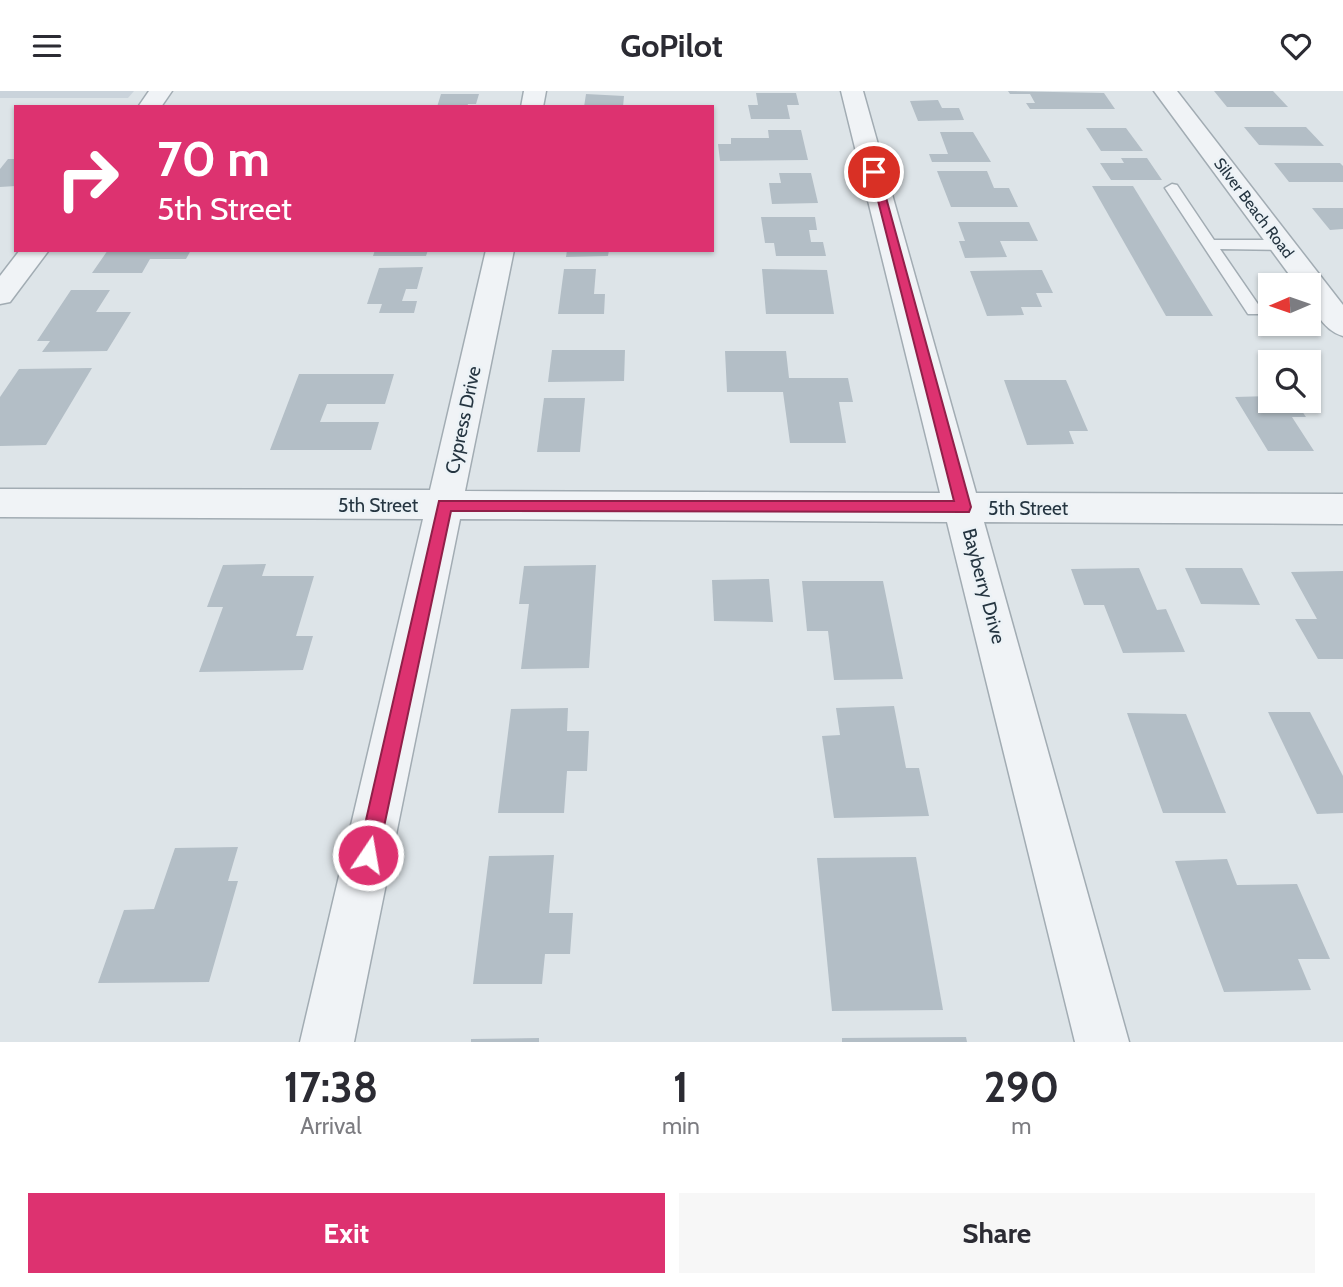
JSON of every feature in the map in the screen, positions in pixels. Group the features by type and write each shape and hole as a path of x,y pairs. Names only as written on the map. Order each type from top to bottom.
{"street":[{"name":"Bayberry Drive","path":"852,91 1102,1042"},
{"name":"Silver Beach Road","path":"1165,91 1343,326"},
{"path":"0,295 33,252"},
{"name":"Cypress Drive","path":"327,1042 500,252"},
{"name":"5th Street","path":"0,503 1343,509"}],"lane":[{"path":"1172,188 1254,310"},
{"path":"1210,244 1282,245"}],"shaded area":[{"path":"0,91 134,91 128,98 0,98"}],"building":[{"path":"1008,91 1104,93 1115,109 1030,109 1026,103 1035,103 1030,94 1010,94"},
{"path":"1214,91 1273,91 1288,107 1227,107"},
{"path":"756,93 796,93 799,105 787,105 790,119 751,119 748,105 758,105"},
{"path":"441,94 479,94 476,104 438,105"},
{"path":"586,94 624,96 623,105 584,105"},
{"path":"938,100 942,108 959,108 964,120 918,121 910,101"},
{"path":"1244,127 1306,127 1324,146 1259,145"},
{"path":"1086,128 1126,128 1143,151 1101,151"},
{"path":"768,130 801,130 808,160 720,161 718,144 731,144 731,138 769,138"},
{"path":"940,132 973,132 991,162 932,162 929,154 948,154"},
{"path":"1121,158 1147,158 1162,180 1111,180 1100,163 1124,163"},
{"path":"8,159 14,159 14,186 0,187 0,169"},
{"path":"1274,163 1340,163 1343,166 1343,182 1289,182"},
{"path":"937,171 987,171 994,188 1009,188 1018,207 951,207"},
{"path":"779,173 811,173 818,203 772,204 769,183 781,183"},
{"path":"1092,186 1133,186 1213,316 1166,316"},
{"path":"1312,208 1343,208 1343,229 1330,230"},
{"path":"761,217 815,217 817,230 809,230 811,242 823,242 826,256 776,256 774,243 765,243"},
{"path":"958,222 1029,222 1038,241 1000,241 1007,257 965,258 959,241 965,241"},
{"path":"107,252 190,252 186,259 150,259 142,273 92,273"},
{"path":"374,252 427,252 426,256 373,256"},
{"path":"567,252 609,252 608,256 566,257"},
{"path":"423,267 417,289 406,289 402,301 417,301 414,313 379,313 382,304 367,304 379,268"},
{"path":"564,269 596,269 594,294 605,294 604,314 558,314"},
{"path":"762,269 827,270 834,314 766,314"},
{"path":"1042,270 1053,293 1036,293 1042,307 1021,307 1024,315 987,316 970,271"},
{"path":"71,290 110,290 96,312 131,312 107,351 42,352 50,341 37,341"},
{"path":"552,350 625,350 624,381 548,382"},
{"path":"725,351 786,351 789,378 848,378 853,402 839,402 846,443 790,443 783,392 727,392"},
{"path":"92,368 46,445 0,446 0,397 19,369"},
{"path":"299,374 394,374 385,404 327,404 320,422 379,422 371,450 270,450"},
{"path":"1004,380 1066,380 1088,431 1069,431 1074,444 1027,445"},
{"path":"1258,396 1258,413 1303,413 1306,417 1292,417 1314,451 1268,451 1235,397"},
{"path":"544,398 585,398 580,452 537,452"},
{"path":"266,564 262,576 314,576 296,636 313,636 303,670 199,672 223,607 207,607 223,565"},
{"path":"596,565 589,668 521,669 529,604 519,604 524,566"},
{"path":"1139,568 1157,610 1166,609 1185,652 1123,653 1104,605 1084,605 1071,569"},
{"path":"1185,568 1242,568 1260,605 1201,604"},
{"path":"1343,571 1343,659 1318,659 1295,619 1317,619 1291,572"},
{"path":"769,579 773,622 714,621 712,580"},
{"path":"802,581 883,581 903,679 834,680 828,631 807,631"},
{"path":"894,706 906,768 919,768 929,816 834,818 822,736 840,735 836,708"},
{"path":"568,708 567,731 589,731 587,771 567,771 564,813 498,813 511,709"},
{"path":"1268,712 1310,712 1343,776 1343,813 1317,814"},
{"path":"1127,713 1186,714 1226,813 1163,813"},
{"path":"238,847 228,881 238,881 209,982 98,983 124,910 154,909 175,848"},
{"path":"554,855 549,913 573,913 570,954 545,954 542,984 473,984 489,856"},
{"path":"916,857 943,1010 832,1011 817,858"},
{"path":"1227,859 1237,885 1297,884 1330,959 1298,959 1311,990 1224,992 1175,861"},
{"path":"966,1037 967,1042 842,1042 842,1038"},
{"path":"539,1038 539,1042 471,1042 471,1039"}],"route":[{"path":"368,855 444,505 963,507 874,172"}]}
